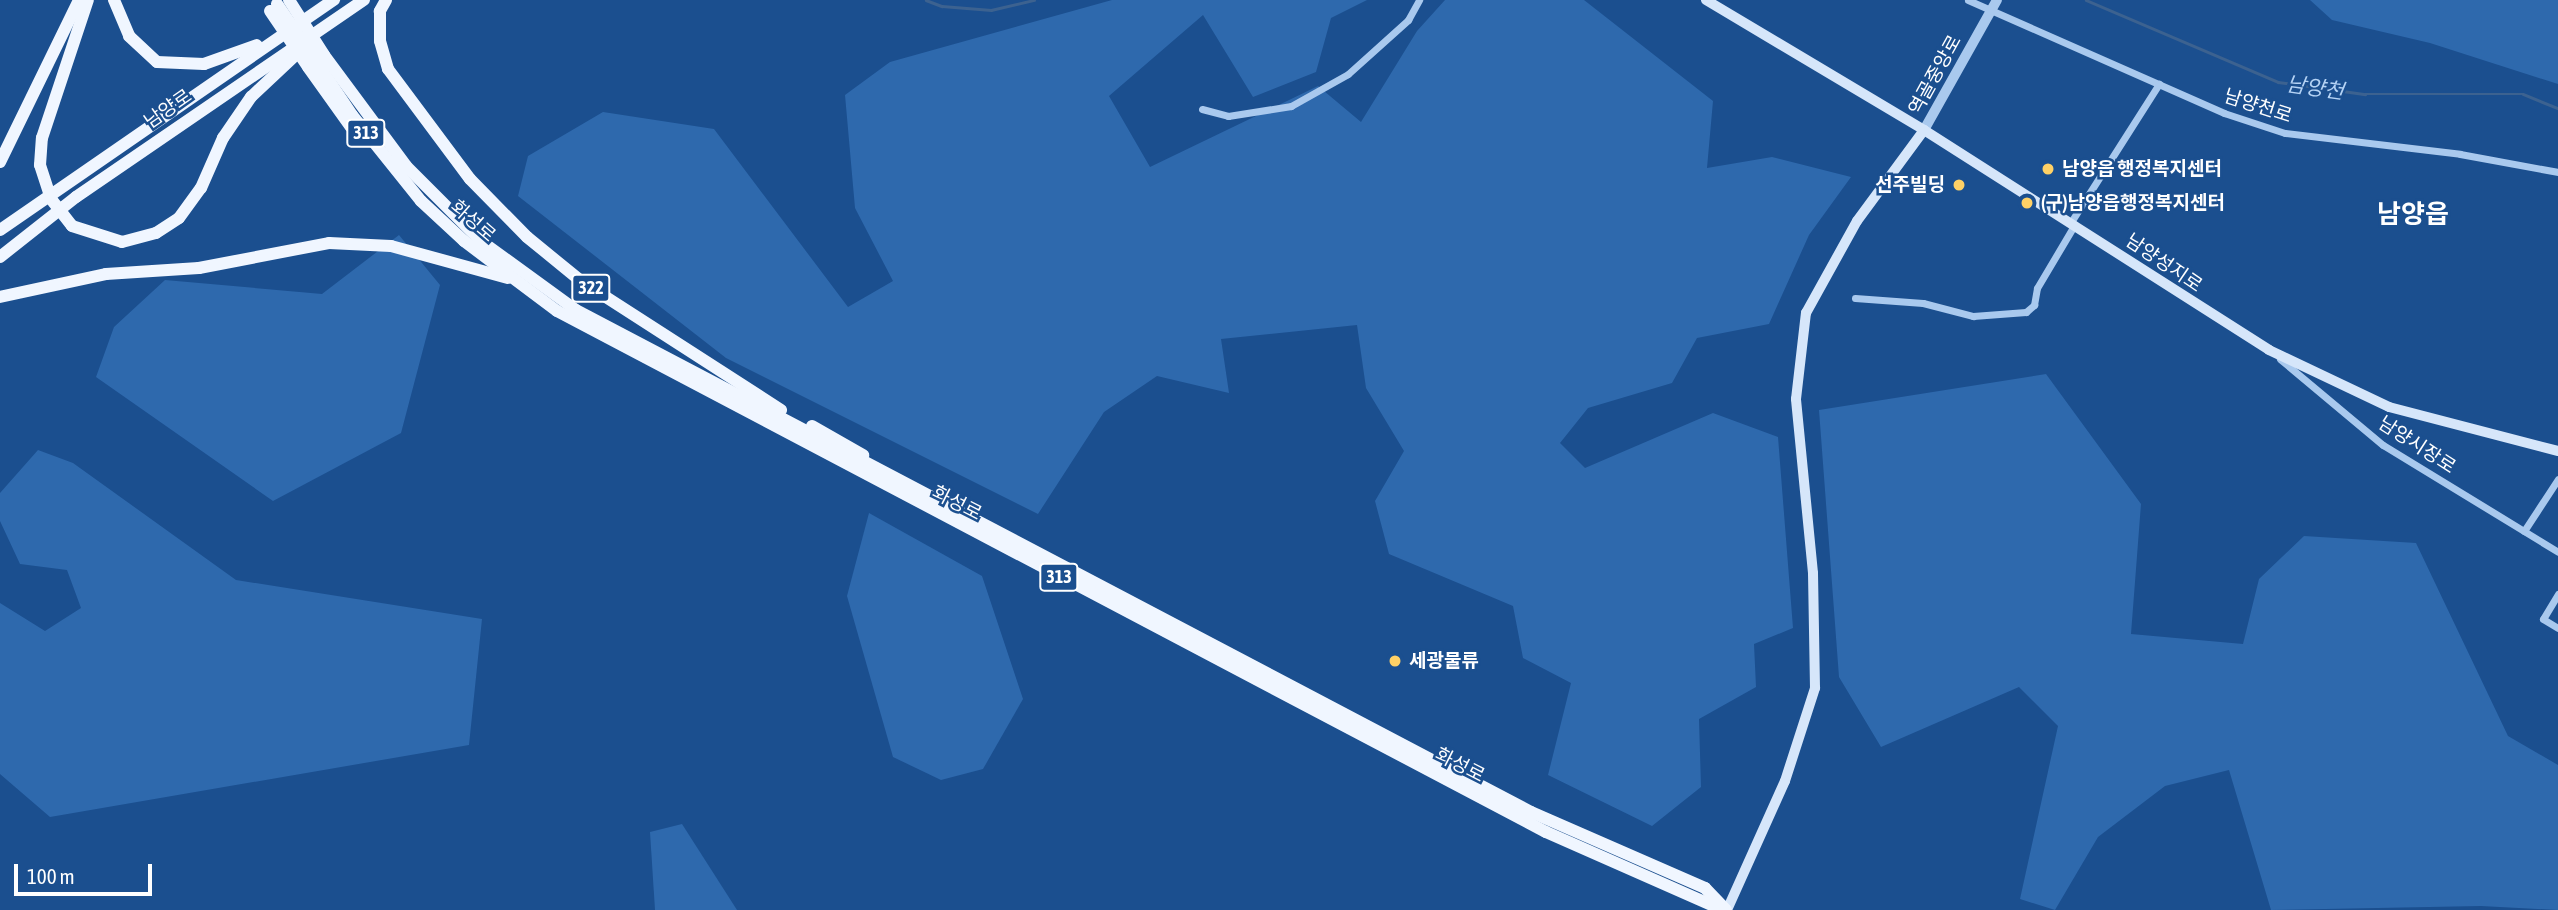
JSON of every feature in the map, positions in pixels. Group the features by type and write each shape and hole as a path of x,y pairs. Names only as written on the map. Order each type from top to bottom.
{"main road":[{"path":"0,162 79,0"},
{"path":"88,0 42,138 40,165 51,199 72,226 122,242 156,233 179,218 201,188 223,138 251,97 330,22"},
{"path":"114,0 129,36 157,62 204,64 277,38"},
{"name":"남양로","path":"0,229 177,104 334,0"},
{"name":"남양로","path":"0,257 76,197 365,0"},
{"name":"322","path":"386,0 380,11 380,41 388,69 470,179 527,237 627,314 781,410 847,443 906,485"},
{"name":"남양성지로","path":"1706,0 1924,130 2269,350 2389,407 2558,451"},
{"path":"275,3 316,61"},
{"name":"화성로","path":"275,3 352,115 422,201 514,280 610,342 1279,695 1546,832 1725,910"},
{"name":"화성로","path":"316,61 406,166 481,241 576,310 1531,812 1705,888 1725,910"},
{"path":"1725,910 1785,781 1815,688 1813,573 1796,399 1806,313 1857,221 1924,130"},
{"path":"0,297 106,274 198,268 329,243 391,246 514,280"}],"street":[{"path":"1202,109 1228,116 1291,106 1348,74 1408,20 1419,0"},
{"name":"남양천로","path":"1968,0 2224,113 2285,133 2460,154 2558,172"},
{"name":"역골중앙로","path":"1924,130 1997,0"},
{"path":"1855,298 1923,303 1973,316 2026,312 2034,305 2037,288 2073,223 2159,84"},
{"name":"남양시장로","path":"2269,350 2383,445 2558,552"},
{"path":"2524,531 2558,479"},
{"path":"2558,594 2543,619 2558,628"}],"shaded area":[{"path":"1112,0 1367,0 1331,18 1316,72 1253,97 1203,15 1109,96 1150,167 1318,86 1361,122 1417,31 1445,0 1584,0 1713,101 1707,168 1772,157 1851,177 1809,235 1769,324 1697,338 1672,383 1588,408 1560,443 1585,468 1713,413 1778,437 1793,628 1754,644 1756,687 1699,719 1701,787 1652,826 1548,775 1571,683 1523,658 1513,606 1389,554 1375,501 1404,451 1366,388 1357,325 1221,339 1229,393 1157,376 1104,412 1038,514 726,358 518,196 528,156 603,112 714,129 848,307 893,281 855,208 845,95 890,62"},
{"path":"2310,0 2558,0 2558,84 2430,43 2332,20"},
{"path":"399,235 440,285 401,433 273,501 96,377 114,327 165,280 322,294"},
{"path":"2046,374 2141,504 2131,634 2243,644 2259,579 2304,536 2416,543 2508,736 2558,765 2558,910 2481,906 2271,910 2229,770 2165,786 2098,837 2055,910 2020,899 2058,726 2019,687 1881,747 1839,677 1819,410"},
{"path":"38,450 73,463 236,580 482,619 469,745 50,817 0,774 0,603 45,631 81,608 67,570 20,564 0,521 0,493"},
{"path":"869,513 982,576 1023,699 983,769 941,780 893,757 847,596"},
{"path":"682,824 737,910 655,910 650,832"}],"waterway":[{"name":"남양천","path":"926,0 942,6 991,10 1034,0"},
{"name":"남양천","path":"2086,0 2278,82 2365,94 2523,94 2558,108"}],"place":[{"name":"남양읍 행정복지센터","path":"2048,169"},
{"name":"선주빌딩","path":"1959,185"},
{"name":"(구)남양읍행정복지센터","path":"2027,203"},
{"name":"세광물류","path":"1395,661"}],"district":[{"name":"남양읍","path":"2413,215"}]}
